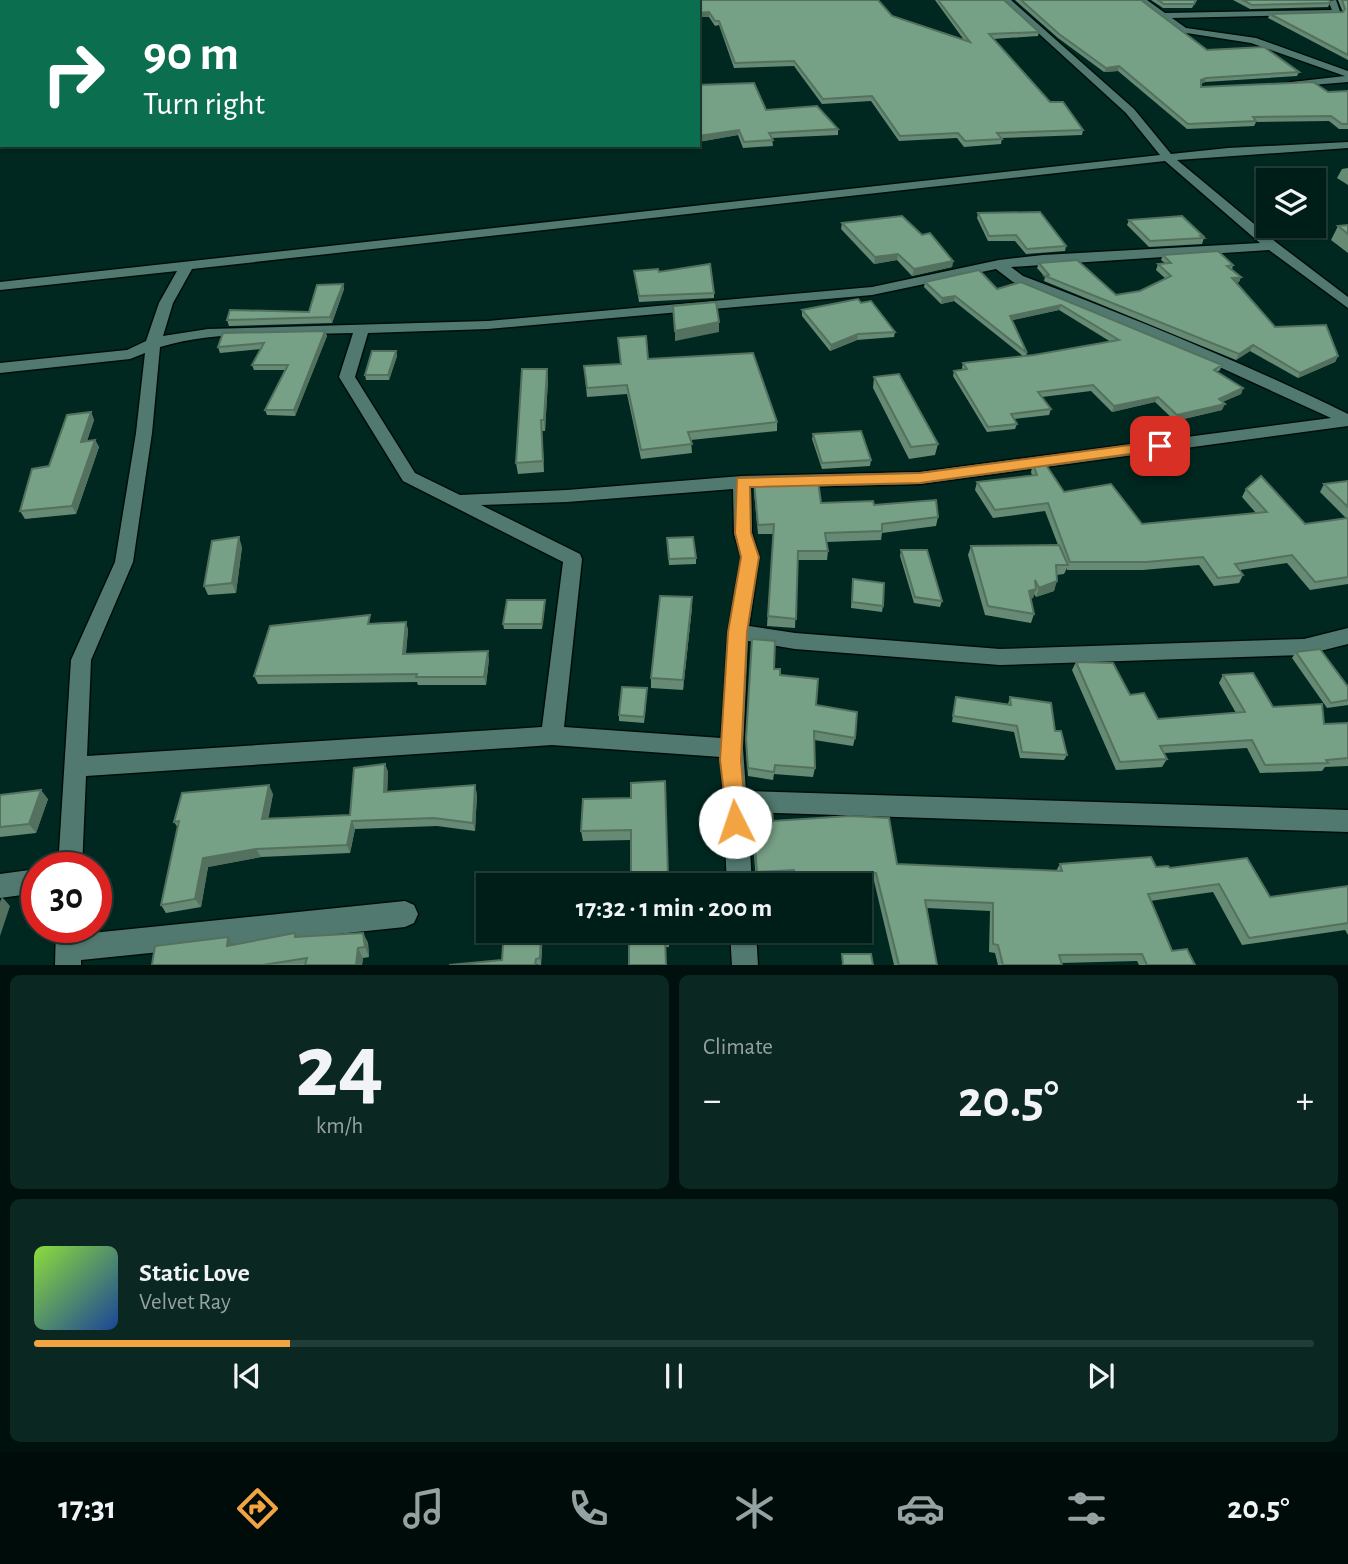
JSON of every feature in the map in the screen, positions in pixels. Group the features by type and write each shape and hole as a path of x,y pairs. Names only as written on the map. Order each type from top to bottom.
{"street":[{"path":"1006,0 1130,111 1168,158 1272,246 1348,304"},
{"path":"1141,0 1183,30 1230,34 1253,40 1348,74"},
{"path":"1332,0 1338,12"},
{"path":"1332,0 1348,1"},
{"path":"1162,16 1338,12 1348,16"},
{"path":"1275,86 1348,79"},
{"path":"0,286 1228,151 1348,145"},
{"path":"0,368 130,354 180,336 208,333 488,325 785,296 849,293 999,264 1272,246"},
{"path":"999,264 1005,272 1018,279 1194,349 1284,388 1348,421"},
{"path":"71,852 81,660 124,562 144,433 153,344 166,303 187,265"},
{"path":"362,329 347,377 409,477 460,500 573,559 552,736"},
{"path":"460,500 567,496 742,481 920,478 1348,421"},
{"path":"739,873 732,748 738,632 750,557 743,533 742,481"},
{"path":"738,632 795,641 1000,657 1304,647 1348,636"},
{"path":"76,767 552,736 732,748"},
{"path":"734,801 1348,821"},
{"path":"0,886 21,883"},
{"path":"69,947 405,914"},
{"path":"744,943 745,965"}],"building":[{"path":"700,0 878,0 892,16 970,42 938,0 1004,0 1039,32 989,34 1050,102 1063,102 1083,130 997,133 1002,139 965,141 958,133 900,136 872,96 823,99 794,61 735,63 719,21 715,21 709,12 700,13"},
{"path":"1021,0 1141,0 1207,50 1264,47 1299,72 1206,78 1201,80 1201,87 1313,82 1328,92 1348,91 1348,124 1342,124 1331,116 1253,117 1256,121 1188,124 1119,66 1106,68 1059,34"},
{"path":"1158,0 1196,0 1194,4 1164,4"},
{"path":"1243,0 1329,0 1330,3 1252,5"},
{"path":"1342,0 1348,0 1348,55 1270,14 1343,12 1345,9"},
{"path":"754,83 766,110 817,106 838,129 769,133 773,140 744,142 739,130 700,136 700,85"},
{"path":"1040,212 1066,246 1027,249 1016,235 989,236 978,213"},
{"path":"902,216 922,235 930,233 953,261 914,269 898,254 875,257 842,223"},
{"path":"1182,216 1204,238 1150,241 1129,220"},
{"path":"1348,225 1348,234 1338,226"},
{"path":"1218,251 1233,265 1227,266 1241,277 1232,278 1275,327 1326,325 1338,356 1300,373 1253,345 1239,354 1045,276 1049,275 1039,263 1077,260 1116,295 1140,291 1171,276 1158,264 1171,263 1163,255"},
{"path":"710,264 714,293 639,296 634,271 658,269 659,272"},
{"path":"979,270 997,289 1021,282 1222,365 1214,370 1243,388 1219,399 1225,404 1177,415 1158,397 1114,406 1093,385 1038,392 1051,409 1011,414 1017,424 988,427 954,371 967,369 963,363 1034,355 1119,340 1061,305 1010,316 1027,353 955,296 942,298 925,282"},
{"path":"343,284 330,317 227,320 230,310 309,312 317,285"},
{"path":"858,299 861,303 871,301 895,332 858,334 831,345 802,310"},
{"path":"716,302 719,322 675,331 673,306"},
{"path":"325,331 294,410 265,410 288,365 252,365 264,343 218,347 223,333"},
{"path":"646,336 648,359 753,353 777,422 688,432 692,444 641,450 627,385 587,388 584,366 621,364 618,338"},
{"path":"372,351 396,351 388,375 365,375"},
{"path":"522,369 547,369 544,420 541,420 543,461 516,463"},
{"path":"899,374 938,444 911,447 874,377"},
{"path":"91,412 81,442 95,440 72,506 20,511 32,469 49,466 67,415"},
{"path":"861,431 871,460 822,463 813,434"},
{"path":"1044,462 1064,492 1111,484 1142,524 1267,512 1246,489 1261,476 1305,524 1348,518 1348,577 1315,582 1292,555 1235,564 1243,575 1218,578 1203,557 1146,562 1070,562 1048,503 995,510 977,482 1037,475 1033,464"},
{"path":"818,481 821,503 873,501 874,505 936,500 938,517 882,524 882,531 825,533 828,551 798,551 796,619 768,616 774,524 758,525 754,482"},
{"path":"1348,481 1348,507 1324,484"},
{"path":"239,537 232,583 204,586 212,541"},
{"path":"693,537 696,558 669,559 667,538"},
{"path":"1059,545 1068,565 1056,565 1057,581 1039,588 1035,580 1036,589 1029,591 1034,614 988,606 971,546"},
{"path":"901,550 927,550 942,601 915,597"},
{"path":"853,579 884,583 883,606 852,602"},
{"path":"660,596 692,597 683,680 651,678"},
{"path":"507,600 545,600 542,624 503,624"},
{"path":"370,615 368,624 406,622 403,654 488,651 484,677 416,677 417,674 254,676 270,626"},
{"path":"752,639 775,641 774,669 780,669 780,675 818,679 816,705 857,712 855,738 814,731 815,768 775,765 774,772 748,768 746,739"},
{"path":"1320,649 1348,687 1348,700 1331,703 1296,652"},
{"path":"1076,662 1113,663 1130,695 1144,693 1158,719 1245,712 1223,675 1253,673 1273,707 1322,704 1324,724 1348,723 1348,758 1326,760 1328,763 1265,765 1252,740 1160,746 1167,759 1120,762"},
{"path":"622,687 647,688 644,717 619,715"},
{"path":"956,697 1011,705 1010,697 1051,703 1055,731 1061,731 1067,755 1022,752 1017,726 953,716"},
{"path":"385,764 384,792 475,785 473,823 434,818 352,821 347,845 256,849 203,858 195,899 161,905 179,821 174,822 182,793 269,785 262,819 350,815 354,768"},
{"path":"665,781 668,873 631,873 631,830 581,831 583,799 631,798 631,783"},
{"path":"41,790 29,824 0,827 0,795"},
{"path":"752,809 772,810 773,821 850,816 889,818 897,864 1062,871 1060,864 1151,857 1156,867 1170,868 1247,858 1270,897 1348,886 1348,923 1249,938 1219,884 1148,894 1172,951 1187,949 1195,965 1147,965 1142,954 1059,955 1062,965 1003,965 998,945 993,944 993,903 925,900 937,965 899,965 876,873 794,873 794,870 757,872"},
{"path":"295,933 295,937 363,933 365,947 358,948 356,965 305,965 307,958 263,965 152,965 155,946 228,937 227,946"},
{"path":"503,943 541,943 540,958 536,959 535,965 449,965 502,960"},
{"path":"629,943 665,943 666,965 629,965"},
{"path":"842,954 871,954 873,965 843,965"}],"route":[{"path":"735,822 731,760 735,676 738,632 750,557 743,533 742,481 920,478 1160,446"}]}
